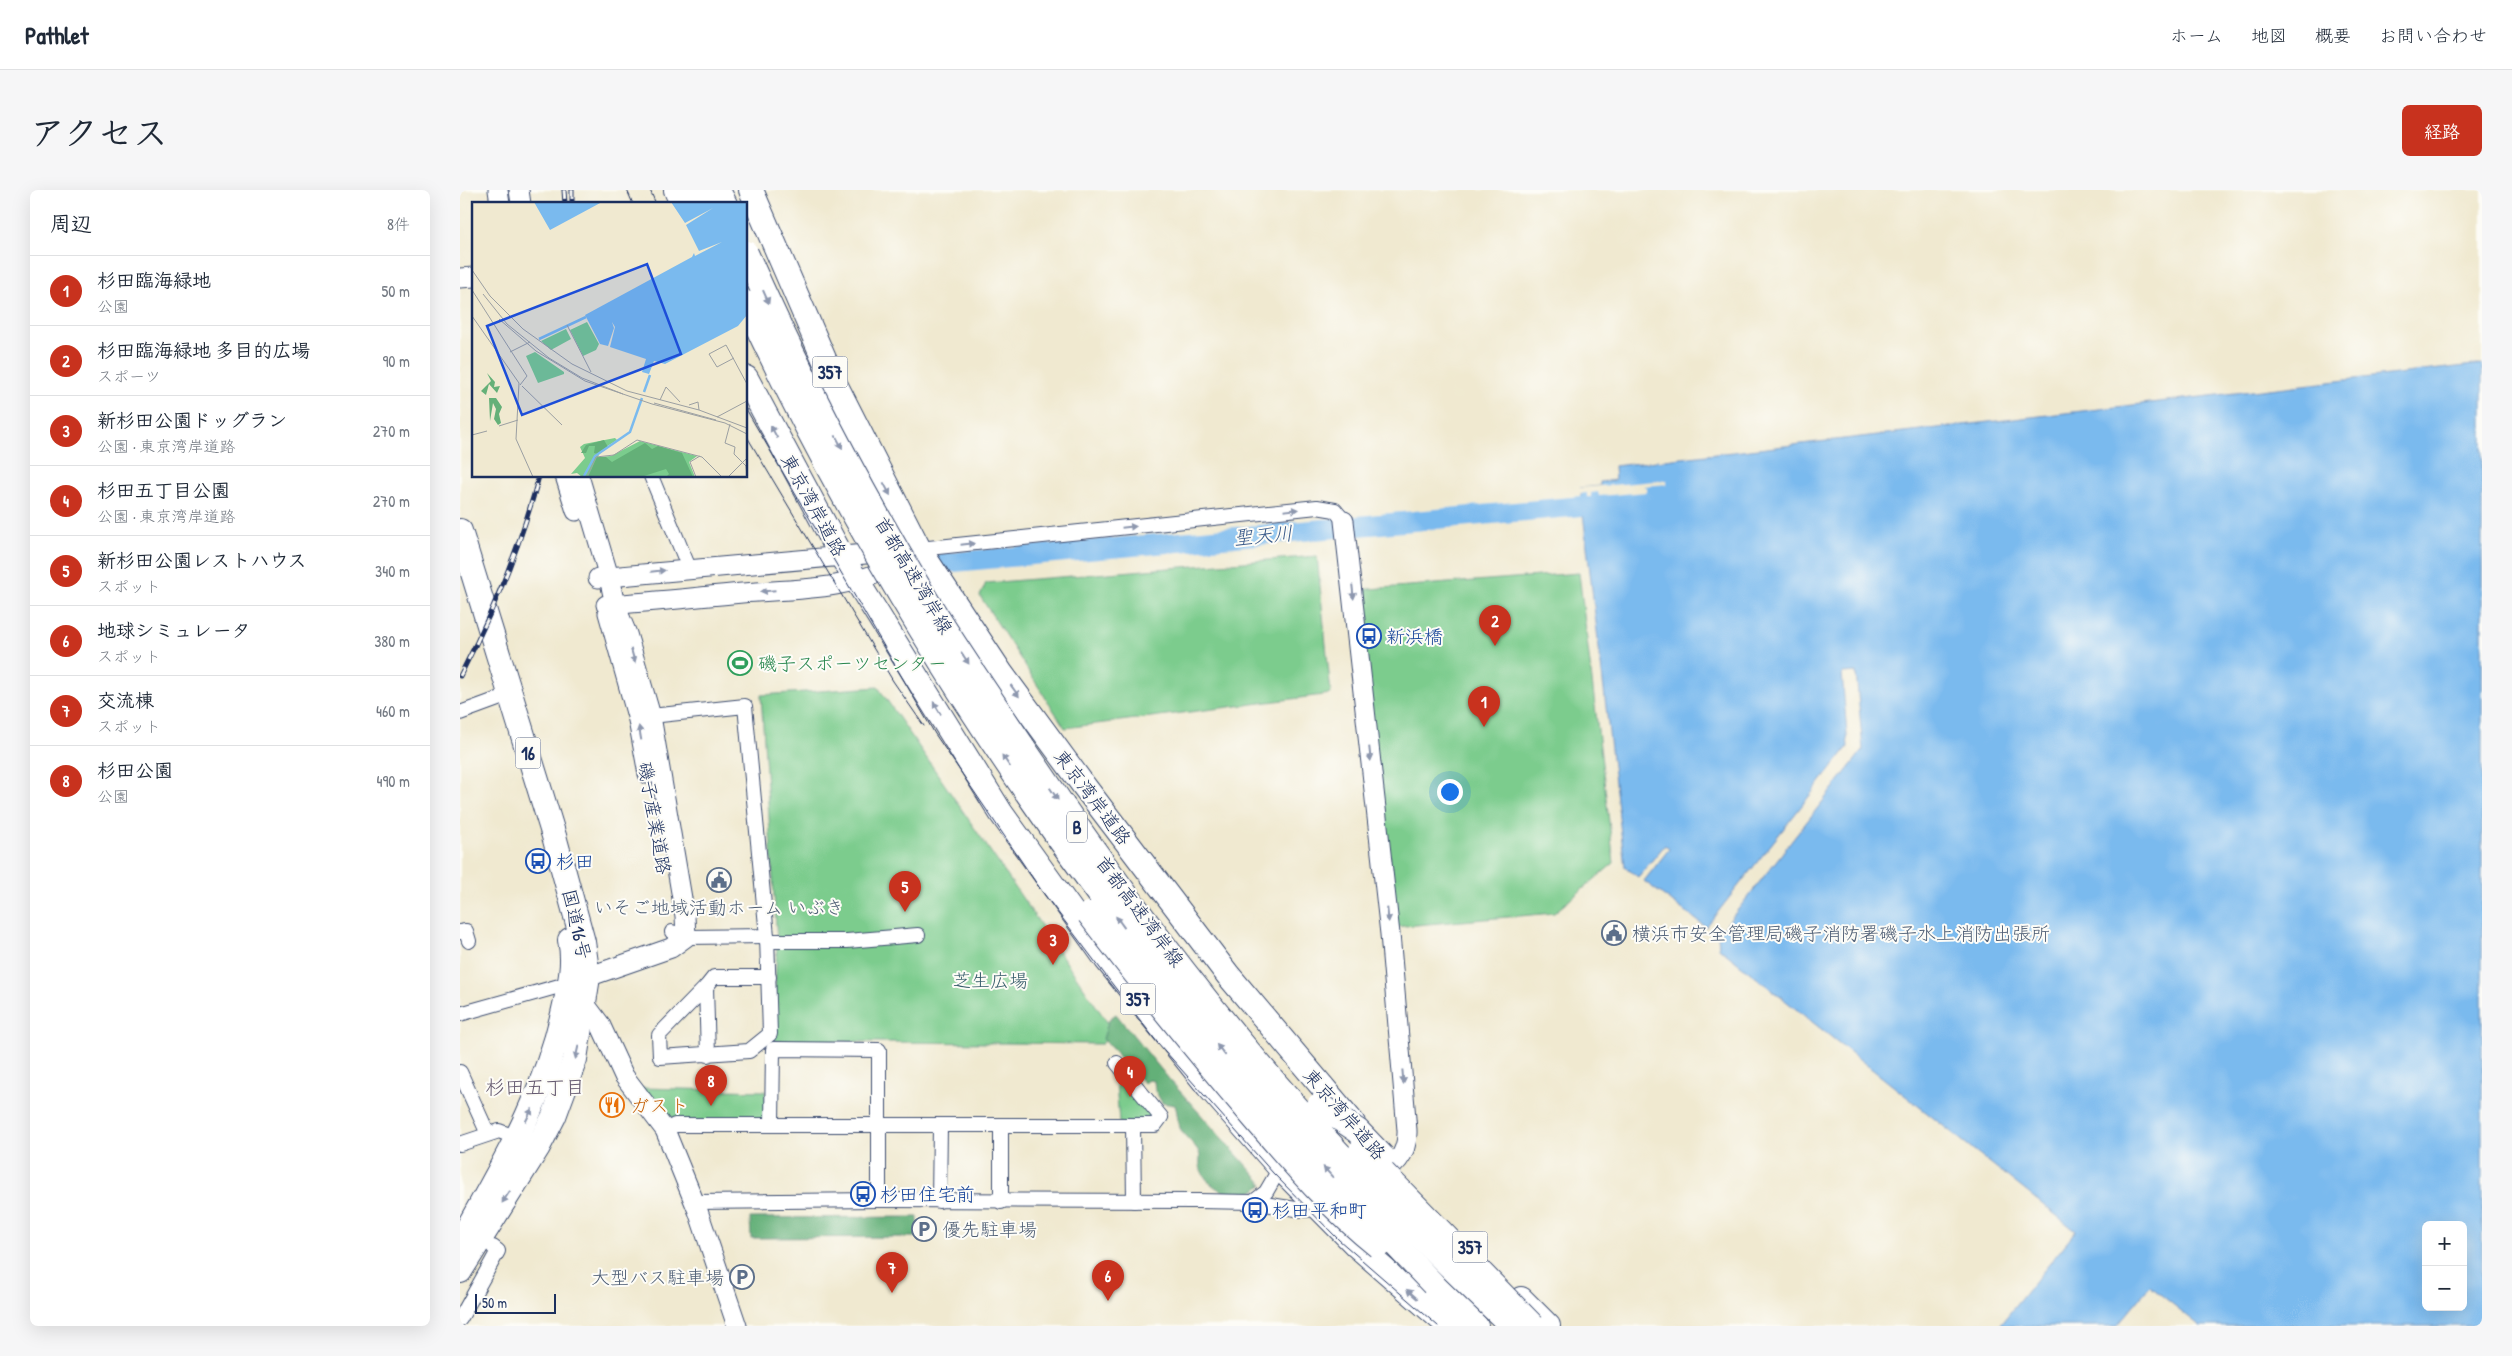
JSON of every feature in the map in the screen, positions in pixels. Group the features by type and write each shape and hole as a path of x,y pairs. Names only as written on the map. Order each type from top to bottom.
{"highway":[{"path":"661,190 665,202"},
{"path":"676,190 681,202"},
{"path":"694,190 700,202"},
{"path":"718,190 740,194"},
{"name":"東京湾岸道路","path":"748,210 919,549 1001,673 1084,786 1234,983 1392,1168 1548,1326"},
{"name":"首都高速湾岸線","path":"748,258 770,307 822,409 924,596 1072,820 1158,937 1249,1052 1385,1201 1512,1326"},
{"name":"首都高速湾岸線","path":"748,307 850,509 904,604 1055,833 1140,950 1235,1067 1317,1160 1433,1284 1476,1326"},
{"name":"東京湾岸道路","path":"750,386 842,557 1001,813 1106,959 1208,1086 1280,1168 1357,1246 1449,1326"},
{"name":"国道16号","path":"460,532 505,697"},
{"name":"国道16号","path":"460,564 554,836 582,974 585,1004 575,1059 554,1116 538,1147 460,1271"},
{"name":"B","path":"957,742 1026,828 1089,914 1195,1049 1287,1155 1364,1234 1433,1284"},
{"name":"357","path":"1084,786 1099,826 1111,846 1194,954 1319,1104 1463,1256 1534,1326"},
{"name":"国道16号","path":"460,1242 517,1138 548,1069 582,974"}],"street":[{"name":"磯子産業道路","path":"566,478 604,577"},
{"name":"磯子産業道路","path":"579,478 638,720 673,919 679,935"},
{"path":"652,478 689,568"},
{"path":"604,577 689,568 842,557 1317,507 1335,510 1344,521 1348,544 1390,934 1407,1130 1405,1149 1400,1159 1392,1168 1320,1209 1302,1210 1253,1202 879,1200 694,1202"},
{"path":"611,605 817,587 857,580 890,567 919,549"},
{"path":"817,587 849,594 861,601 886,626"},
{"name":"磯子産業道路","path":"611,605 627,634 651,716 685,916 679,935"},
{"path":"460,713 505,697"},
{"path":"651,716 745,706 769,977 770,1034 749,1051 660,1057 659,1034 714,977 769,977"},
{"path":"460,1014 582,974 663,938 679,935 847,941 918,935"},
{"path":"706,987 708,1055"},
{"path":"585,1004 600,1024 624,1076 665,1130 694,1202 737,1326"},
{"path":"772,1124 773,1049 879,1050 879,1200"},
{"path":"665,1130 675,1125 772,1124 1155,1125 1161,1117 1116,1063"},
{"path":"460,1072 488,1134"},
{"path":"939,1201 940,1125"},
{"path":"1001,1125 1001,1202"},
{"path":"1133,1125 1134,1201"},
{"path":"460,1144 499,1131 517,1138"},
{"path":"1253,1202 1266,1192 1280,1168"},
{"path":"460,1319 498,1251 493,1247"}],"green space":[{"path":"1317,556 1331,694 1065,728 980,596 986,583"},
{"path":"1579,573 1614,863 1554,913 1393,927 1356,590"},
{"name":"芝生広場","path":"878,687 1114,1032 1102,1044 773,1041 777,941 761,695"},
{"path":"1116,1014 1169,1079 1263,1184 1255,1190 1246,1193 1227,1193 1218,1189 1204,1176 1200,1167 1199,1152 1180,1128 1175,1105 1162,1103 1155,1090 1154,1081 1148,1080 1144,1083 1103,1039 1109,1019"},
{"path":"1116,1081 1128,1082 1157,1113 1150,1124 1119,1123"},
{"path":"642,1088 765,1091 768,1122 668,1123"},
{"path":"918,1217 918,1237 751,1238 750,1218"}],"water":[{"path":"2482,364 2482,1326 2200,1326 2150,1286 2116,1326 1999,1326 2076,1231 1719,948 1718,935 1863,750 1856,672 1842,673 1848,747 1706,927 1644,881 1669,849 1665,845 1638,877 1625,867 1580,488 1600,486 1600,482 1615,480 1614,466"}],"pier":[{"path":"1667,480 1667,484 1643,486 1647,487 1647,492 1599,496 1598,492 1591,493 1591,497 1587,497 1587,493 1578,494 1578,488"}],"waterway":[{"name":"聖天川","path":"943,563 1583,506"}],"tram line":[{"path":"627,190 632,202"},
{"path":"650,190 655,202"},
{"path":"748,412 935,734 1041,890 1157,1042 1273,1173 1339,1240 1438,1326"},
{"path":"748,438 893,681 924,726"}],"railway":[{"path":"564,190 565,202"},
{"path":"572,190 572,202"},
{"path":"460,676 484,627 515,553 538,478"}],"place":[{"name":"新浜橋","path":"1369,636"},
{"name":"杉田臨海緑地 多目的広場","path":"1495,646"},
{"name":"磯子スポーツセンター","path":"740,663"},
{"name":"杉田臨海緑地","path":"1484,727"},
{"name":"杉田","path":"538,861"},
{"name":"いそご地域活動ホーム いぶき","path":"719,880"},
{"name":"新杉田公園レストハウス","path":"905,912"},
{"name":"横浜市安全管理局磯子消防署磯子水上消防出張所","path":"1614,933"},
{"name":"新杉田公園ドッグラン","path":"1053,965"},
{"name":"杉田五丁目公園","path":"1130,1097"},
{"name":"ガスト","path":"612,1105"},
{"name":"杉田公園","path":"711,1106"},
{"name":"杉田住宅前","path":"863,1194"},
{"name":"杉田平和町","path":"1255,1210"},
{"name":"優先駐車場","path":"924,1229"},
{"name":"大型バス駐車場","path":"742,1277"},
{"name":"交流棟","path":"892,1293"},
{"name":"地球シミュレータ","path":"1108,1301"}],"district":[{"name":"杉田五丁目","path":"535,1086"}]}
